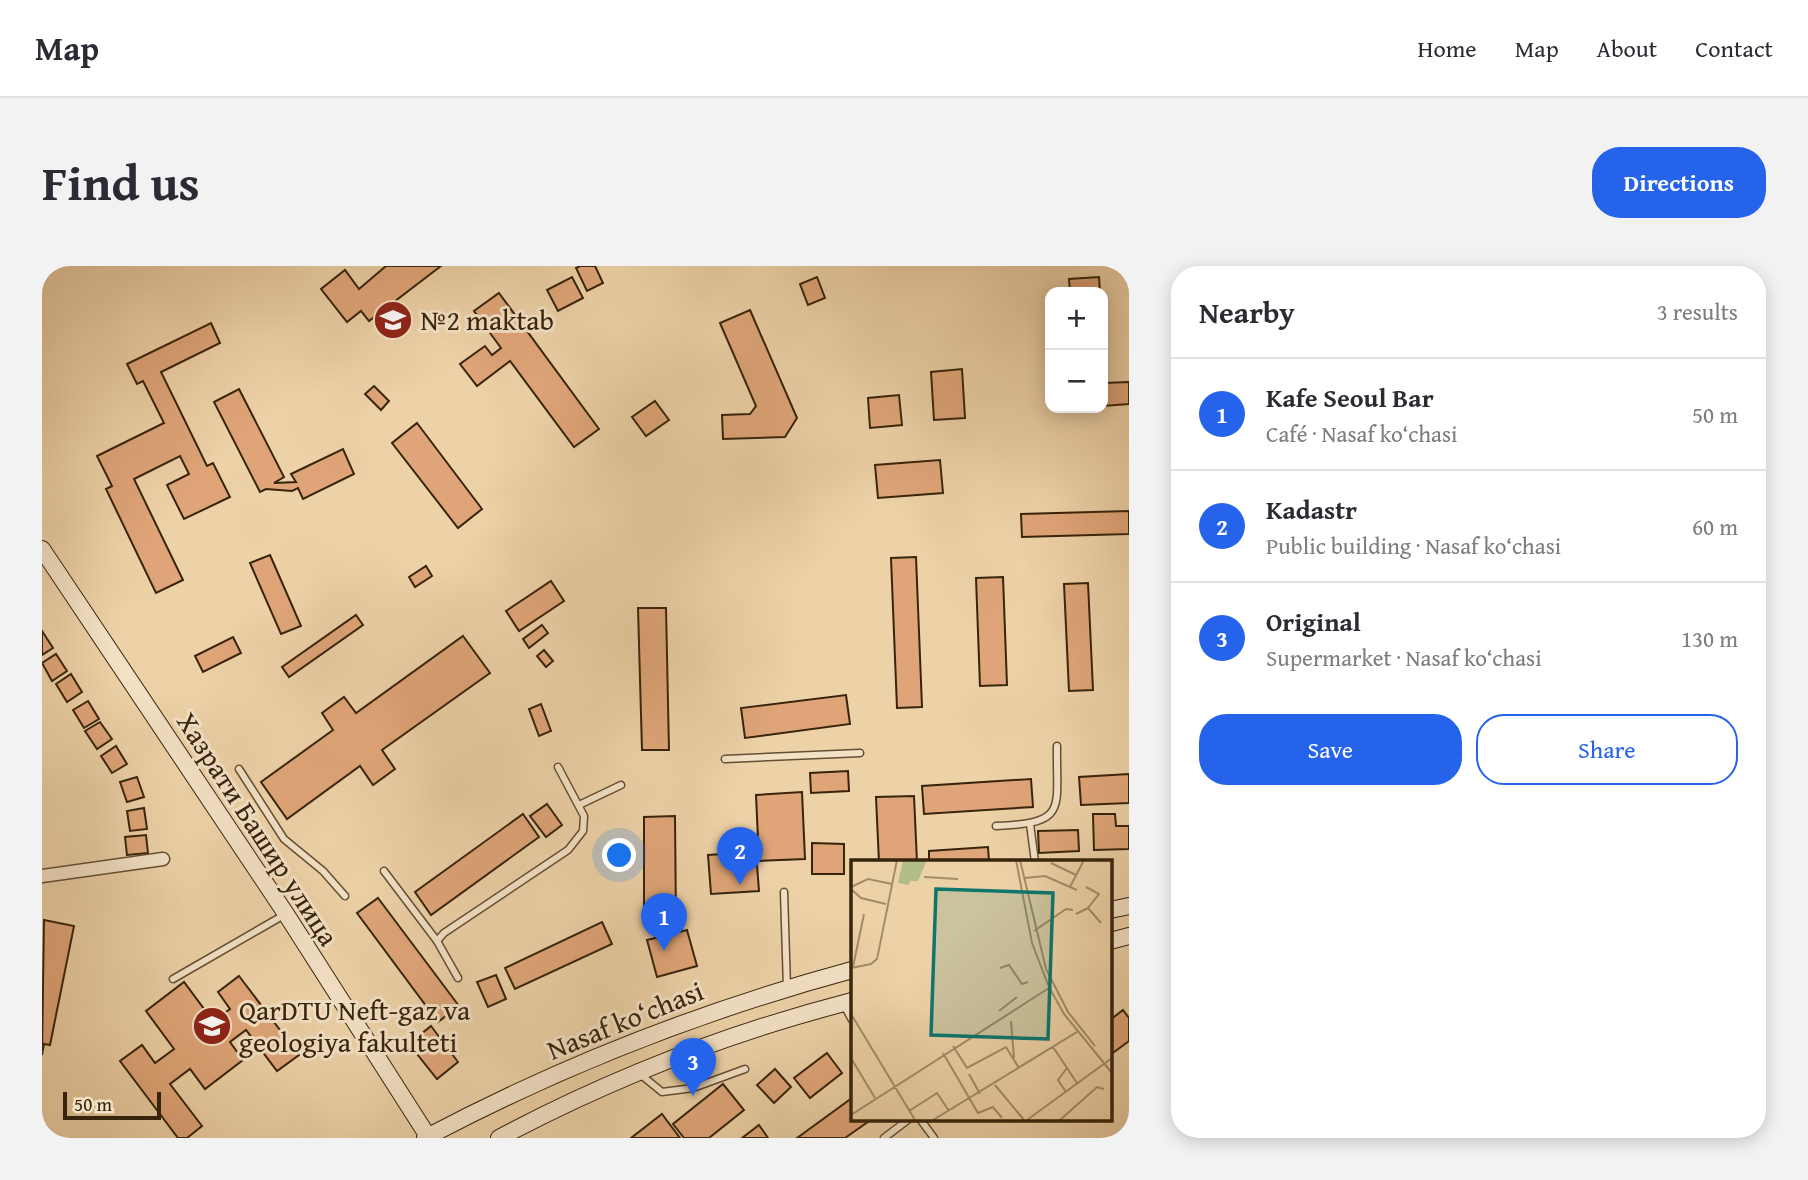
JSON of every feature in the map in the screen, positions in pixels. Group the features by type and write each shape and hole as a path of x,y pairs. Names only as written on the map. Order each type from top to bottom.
{"main road":[{"name":"Хазрати Башир улица","path":"42,550 286,914 427,1138"},
{"path":"1112,940 1129,936"},
{"name":"Nasaf ko‘chasi","path":"427,1138 589,1059 755,996 851,970"},
{"name":"Nasaf ko‘chasi","path":"499,1138 559,1106 773,1021 848,1002"}],"street":[{"path":"42,876 163,859"}],"lane":[{"path":"996,826 1030,824 1045,820 1056,806 1057,746"},
{"path":"725,759 860,753"},
{"path":"438,941 444,933 568,850 583,831 584,816 558,767"},
{"path":"239,769 284,839 323,871 345,896"},
{"path":"579,805 621,785"},
{"path":"1030,824 1035,860"},
{"path":"384,871 438,941 458,978"},
{"path":"784,892 787,988"},
{"path":"173,979 286,914"},
{"path":"639,1074 662,1092 694,1087 745,1069"},
{"path":"884,1138 906,1121"},
{"path":"921,1121 934,1138"}],"building":[{"path":"386,266 441,266 369,321 361,311 347,322 321,289 345,270 359,289"},
{"path":"595,266 603,283 587,291 576,268"},
{"path":"572,277 583,298 558,311 547,290"},
{"path":"817,277 825,298 808,305 800,284"},
{"path":"1099,277 1100,287 1070,287 1069,279"},
{"path":"499,293 599,429 574,447 510,361 477,386 460,364 485,346 492,355 501,348 474,311"},
{"path":"750,310 797,418 785,437 723,439 722,415 750,414 756,406 720,323"},
{"path":"211,323 220,343 161,372 207,466 213,463 230,497 184,519 167,485 189,474 180,456 134,479 183,580 156,593 106,489 112,486 97,456 164,423 143,381 137,384 127,364"},
{"path":"962,369 965,418 934,420 931,372"},
{"path":"1129,382 1129,404 1108,406 1108,383"},
{"path":"374,386 389,401 381,410 365,394"},
{"path":"239,389 284,477 274,483 296,482 291,474 343,449 354,474 303,499 298,488 292,491 266,489 260,492 214,402"},
{"path":"899,395 902,425 870,428 868,398"},
{"path":"655,401 669,420 646,436 632,417"},
{"path":"417,423 482,509 458,528 392,443"},
{"path":"940,460 943,493 878,498 875,465"},
{"path":"1129,511 1129,534 1022,537 1021,514"},
{"path":"270,555 301,626 281,634 250,563"},
{"path":"916,557 922,707 897,708 891,558"},
{"path":"426,566 432,576 415,587 409,577"},
{"path":"1003,577 1007,685 980,686 976,578"},
{"path":"551,581 564,601 519,631 506,611"},
{"path":"1088,583 1093,690 1069,691 1064,584"},
{"path":"638,608 666,608 669,750 642,750"},
{"path":"356,615 363,625 289,677 282,667"},
{"path":"542,625 548,633 529,648 523,639"},
{"path":"42,631 53,648 42,655"},
{"path":"463,636 490,673 382,750 395,769 373,785 360,766 287,819 261,782 333,730 322,713 344,697 356,713"},
{"path":"233,637 241,653 203,672 195,656"},
{"path":"544,650 553,661 546,667 537,656"},
{"path":"56,654 67,671 52,681 42,663"},
{"path":"71,674 82,692 67,702 56,684"},
{"path":"846,695 850,724 745,738 741,708"},
{"path":"88,701 99,719 84,728 73,710"},
{"path":"541,704 551,731 539,736 529,709"},
{"path":"100,722 112,739 97,749 85,731"},
{"path":"116,746 127,764 112,773 101,756"},
{"path":"848,771 849,791 811,793 810,773"},
{"path":"1129,774 1129,803 1081,805 1079,777"},
{"path":"137,777 144,797 127,802 120,782"},
{"path":"1031,779 1033,807 924,814 922,786"},
{"path":"802,792 805,859 759,861 756,795"},
{"path":"914,796 917,860 879,860 876,797"},
{"path":"547,804 562,825 546,837 530,816"},
{"path":"144,808 147,829 130,831 127,811"},
{"path":"523,814 539,837 431,915 415,892"},
{"path":"1093,814 1115,814 1116,826 1129,826 1129,849 1094,850"},
{"path":"675,816 676,924 644,924 644,817"},
{"path":"1078,830 1079,851 1039,853 1038,831"},
{"path":"146,835 148,853 127,855 125,837"},
{"path":"812,843 844,844 844,874 812,874"},
{"path":"988,847 989,860 929,860 929,851"},
{"path":"756,852 759,891 711,894 708,855"},
{"path":"378,898 459,1006 438,1022 357,913"},
{"path":"44,920 74,926 50,1045 44,1044 42,1055"},
{"path":"602,922 612,944 515,989 505,968"},
{"path":"687,930 697,966 657,977 647,940"},
{"path":"496,975 506,999 488,1007 477,982"},
{"path":"239,976 299,1055 277,1071 246,1030 230,1042 243,1060 205,1089 190,1069 170,1084 202,1126 187,1138 178,1138 120,1061 142,1045 155,1063 174,1049 146,1011 184,982 213,1021 230,1009 218,992"},
{"path":"1123,1010 1129,1018 1129,1041 1112,1054 1112,1018"},
{"path":"431,1026 458,1062 437,1079 409,1044"},
{"path":"827,1053 842,1073 810,1098 794,1078"},
{"path":"775,1069 791,1087 774,1103 757,1085"},
{"path":"723,1084 744,1110 709,1138 684,1138 673,1124"},
{"path":"851,1099 851,1121 869,1121 845,1138 797,1138"},
{"path":"662,1114 680,1138 631,1138"},
{"path":"759,1125 768,1138 742,1138"}],"place":[{"name":"№2 maktab","path":"393,320"},
{"name":"Kadastr","path":"740,885"},
{"name":"Kafe Seoul Bar","path":"664,951"},
{"name":"QarDTU Neft-gaz va geologiya fakulteti","path":"212,1026"},
{"name":"Original","path":"693,1096"}]}
